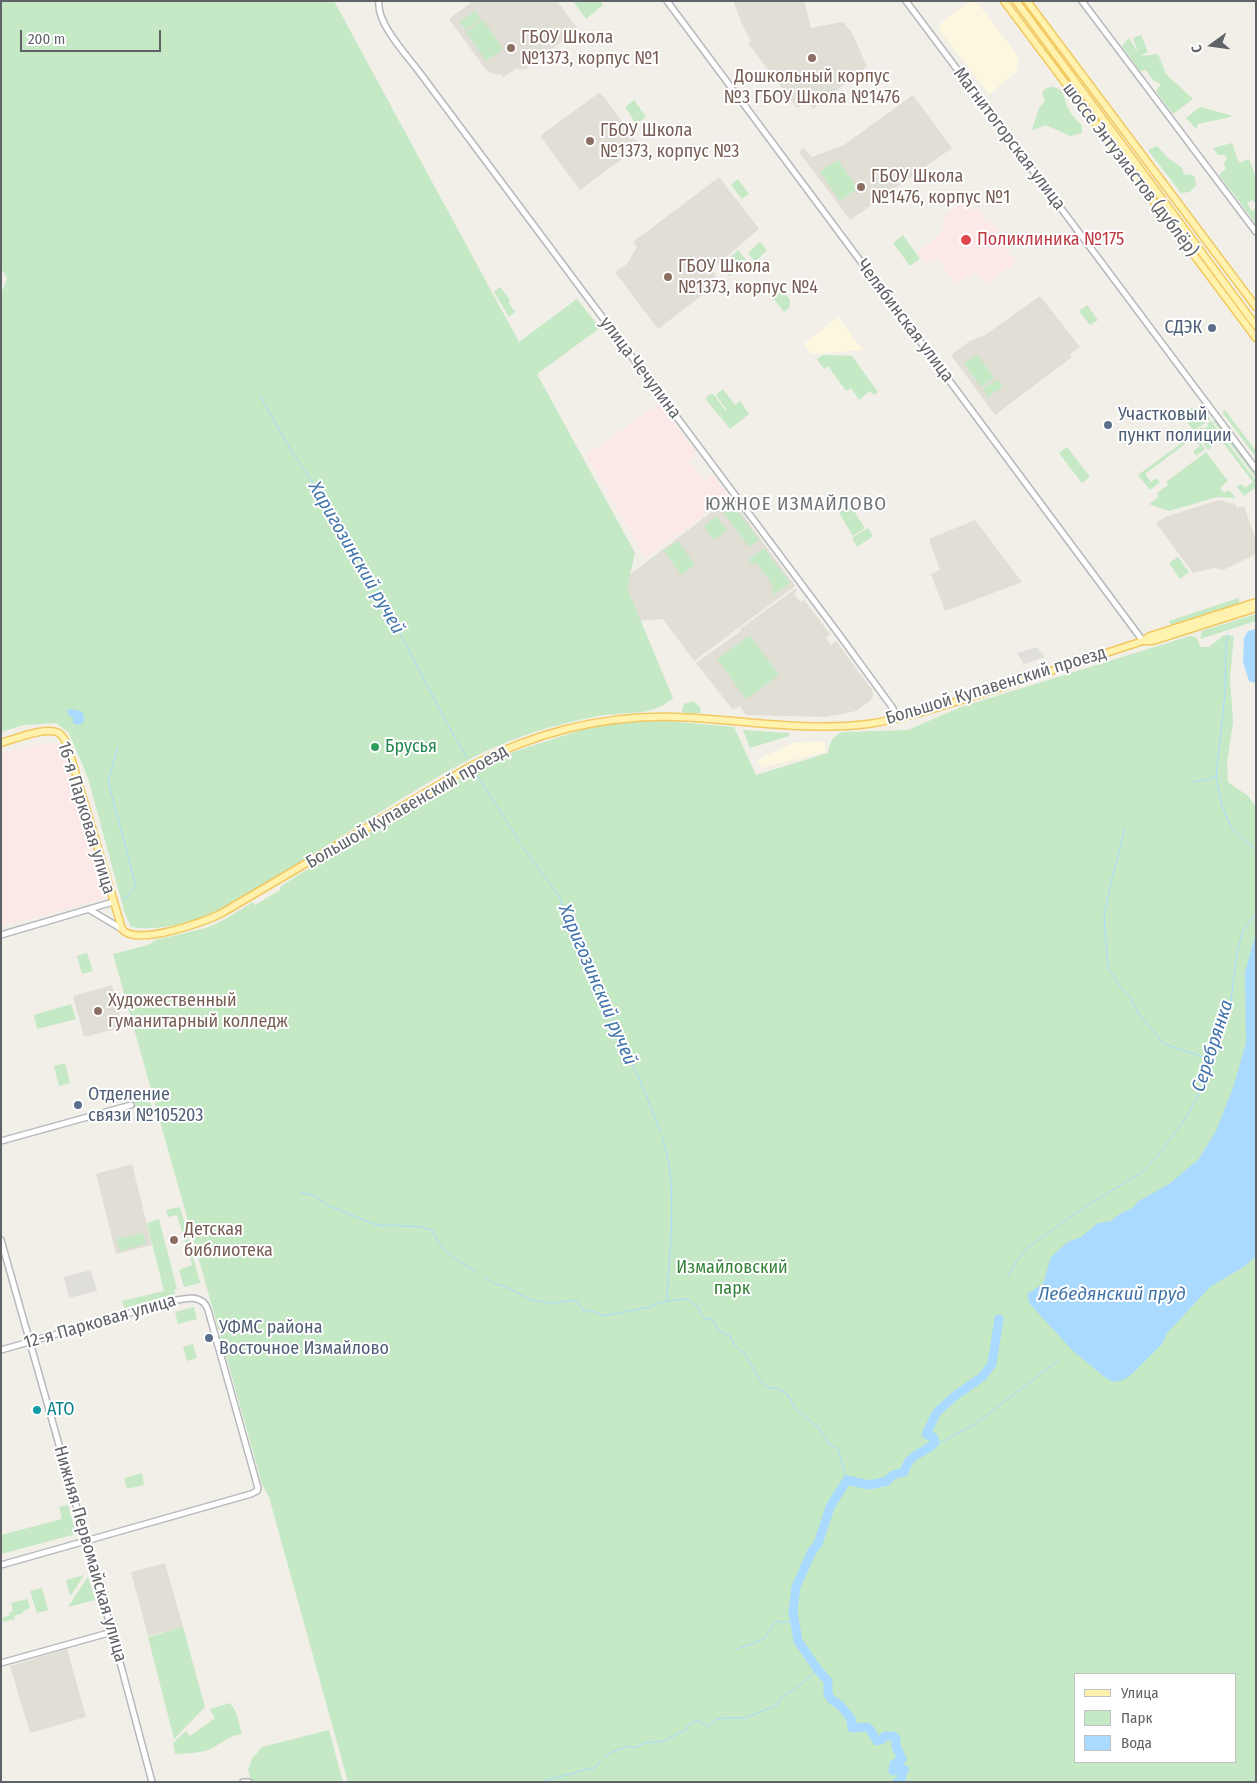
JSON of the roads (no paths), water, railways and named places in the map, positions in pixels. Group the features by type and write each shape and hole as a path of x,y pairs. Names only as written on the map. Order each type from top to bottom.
{"main road":[{"name":"шоссе Энтузиастов (дублёр)","path":"1004,1 1256,338"},
{"path":"1016,1 1256,326"},
{"path":"1027,1 1256,307"},
{"name":"Большой Купавенский проезд","path":"122,929 128,934 141,935 168,932 204,922 222,914 471,766 518,745 576,727 611,720 644,717 675,717 808,727 852,725 898,718 1007,686 1143,641 1150,636 1256,602"},
{"name":"Большой Купавенский проезд","path":"1143,641 1153,641 1256,608"},
{"name":"16-я Парковая улица","path":"1,743 43,731 54,731 61,734 67,744 113,902"},
{"path":"113,902 122,929"}],"street":[{"name":"улица Чечулина","path":"379,1 378,7 381,19 416,69 881,691 898,718"},
{"name":"Челябинская улица","path":"667,1 1143,641"},
{"name":"Магнитогорская улица","path":"906,1 1256,469"},
{"path":"1082,1 1256,232"},
{"path":"1,935 113,902"},
{"path":"89,910 122,929"},
{"path":"1,1141 131,1105"},
{"name":"Нижняя Первомайская улица","path":"1,1240 112,1632 152,1782"},
{"name":"12-я Парковая улица","path":"1,1350 184,1298 199,1299 204,1302 208,1310 257,1483 257,1491 236,1499 86,1541"},
{"path":"1,1565 86,1541"},
{"path":"1,1664 112,1632"},
{"path":"243,1782 249,1782"}],"water":[{"path":"1256,629 1256,683 1249,681 1243,662 1244,638 1248,631"},
{"path":"69,709 83,713 84,722 78,725 73,723 73,718 67,711"},
{"name":"Лебедянский пруд","path":"1256,933 1256,1256 1245,1266 1210,1287 1167,1333 1162,1344 1132,1374 1123,1380 1114,1382 1106,1378 1073,1351 1030,1304 1027,1294 1043,1284 1051,1257 1068,1242 1081,1237 1098,1223 1111,1221 1121,1213 1133,1208 1137,1202 1169,1184 1198,1160 1216,1131 1233,1088 1246,1043 1245,972"}],"waterway":[{"name":"Харигозинский ручей","path":"260,396 291,450 330,508 364,565 447,723"},
{"path":"1228,634 1225,693 1216,777 1222,806 1232,829 1256,850"},
{"name":"Харигозинский ручей","path":"448,725 467,758"},
{"path":"118,747 108,781 136,886 128,896 122,899"},
{"name":"Харигозинский ручей","path":"476,774 520,842"},
{"path":"1193,782 1216,777"},
{"path":"1125,829 1104,917 1108,968 1121,988 1130,997 1138,1013 1164,1044 1195,1054 1206,1059 1209,1064"},
{"name":"Харигозинский ручей","path":"522,846 559,896 660,1131"},
{"name":"Серебрянка","path":"1008,1277 1016,1262 1027,1248 1086,1206 1141,1173 1160,1153 1187,1116 1203,1086 1224,1025 1231,1001 1237,952 1243,930 1256,914"},
{"name":"Харигозинский ручей","path":"662,1137 667,1155 672,1196 667,1300"},
{"path":"300,1192 315,1196 329,1206 374,1224 422,1227 432,1230 445,1250 477,1272"},
{"path":"484,1276 493,1283 504,1286 531,1300 551,1303 576,1300 583,1310 593,1311 603,1316 650,1307 662,1302 686,1299 698,1307 703,1317 712,1319 719,1331 730,1336 734,1345 745,1354 761,1382 767,1387 779,1389 787,1394 795,1408 818,1427 829,1444 838,1449 847,1480"},
{"path":"897,1782 901,1782 904,1769 900,1768 893,1771 894,1764 902,1759 896,1746 896,1738 885,1736 877,1741 867,1727 852,1728 851,1719 828,1694 828,1681 798,1641 793,1611 796,1587 812,1551 818,1544 830,1507 847,1480 869,1485 887,1481 893,1475 904,1472 912,1458 935,1442 933,1437 926,1434 937,1412 956,1395 982,1377 992,1364 999,1319"},
{"path":"931,1448 975,1424 1059,1360"},
{"path":"737,1649 764,1639 775,1622 794,1621"},
{"path":"604,1757 628,1746 635,1748 645,1743 664,1741 685,1730 691,1723 698,1721 708,1727 715,1720 745,1718 777,1705 780,1698 798,1687 818,1670"},
{"path":"543,1782 595,1768 601,1760"}],"place":[{"name":"ГБОУ Школа №1373, корпус №1","path":"511,48"},
{"name":"Дошкольный корпус №3 ГБОУ Школа №1476","path":"812,58"},
{"name":"ГБОУ Школа №1373, корпус №3","path":"590,141"},
{"name":"ГБОУ Школа №1476, корпус №1","path":"861,187"},
{"name":"Поликлиника №175","path":"966,240"},
{"name":"ГБОУ Школа №1373, корпус №4","path":"668,277"},
{"name":"СДЭК","path":"1212,328"},
{"name":"Участковый пункт полиции","path":"1108,425"},
{"name":"Брусья","path":"375,747"},
{"name":"Художественный гуманитарный колледж","path":"98,1011"},
{"name":"Отделение связи №105203","path":"78,1105"},
{"name":"Детская библиотека","path":"174,1240"},
{"name":"УФМС района Восточное Измайлово","path":"209,1338"},
{"name":"АТО","path":"37,1410"}],"district":[{"name":"ЮЖНОЕ ИЗМАЙЛОВО","path":"796,505"}],"park label":[{"name":"Измайловский парк","path":"732,1278"}]}
